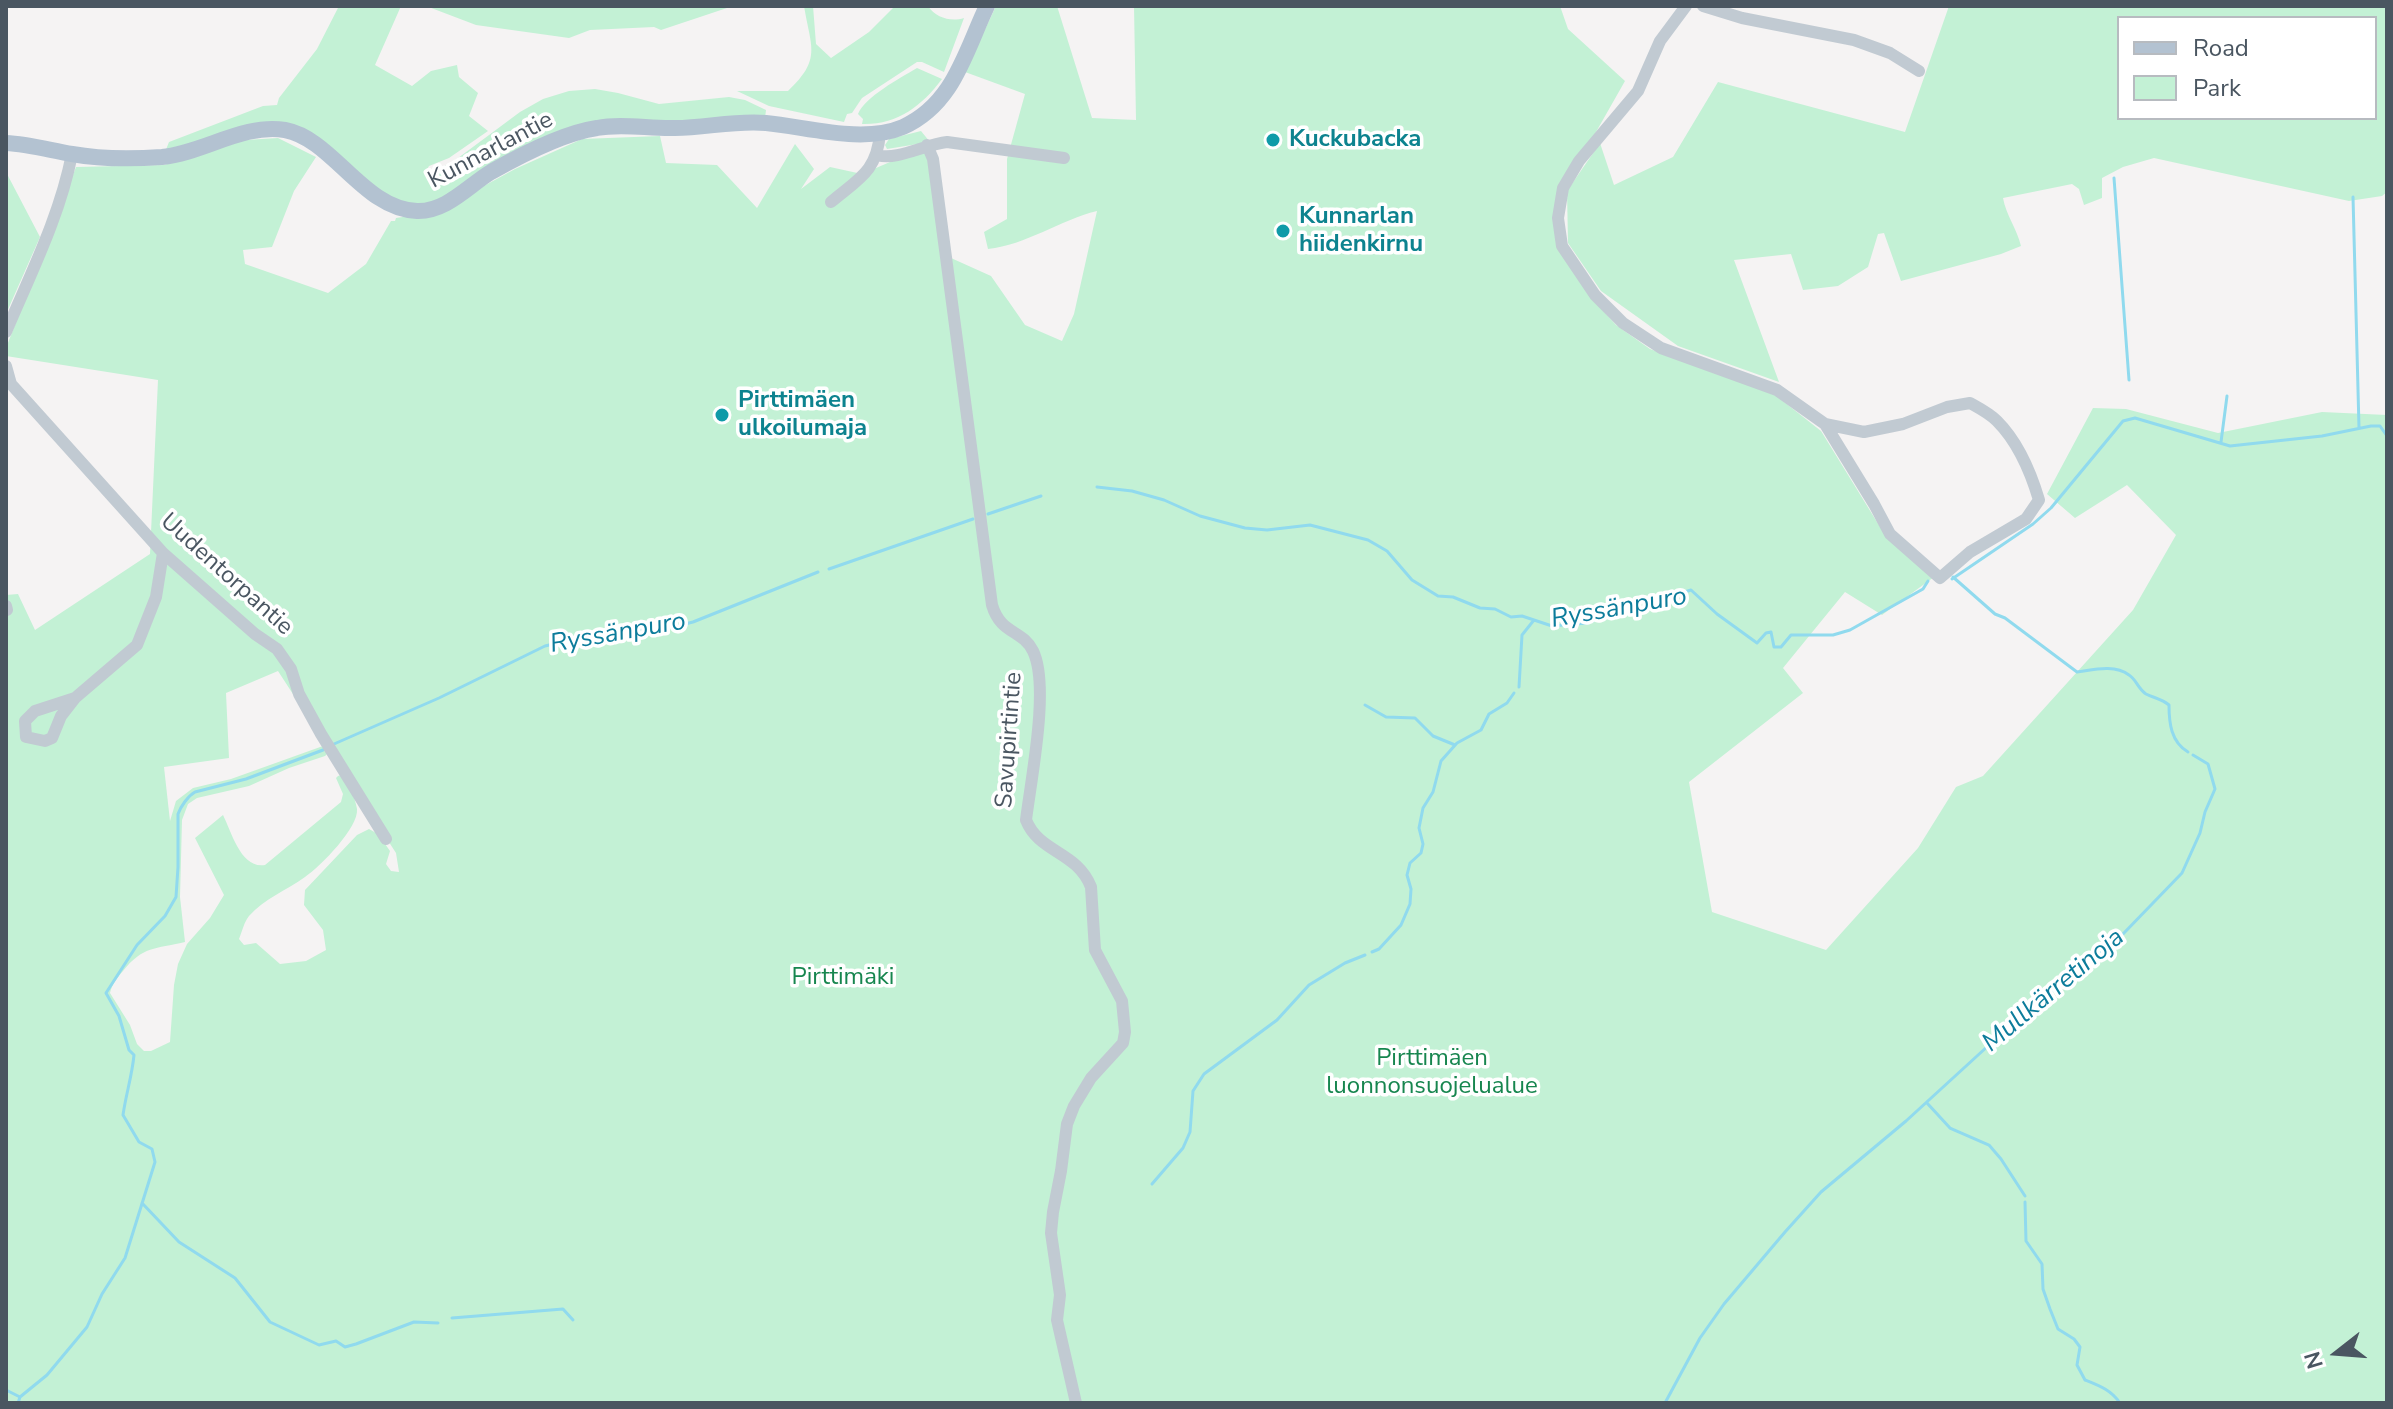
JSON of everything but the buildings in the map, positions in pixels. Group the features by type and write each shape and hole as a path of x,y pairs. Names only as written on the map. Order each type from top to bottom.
{"main road":[{"name":"Kunnarlantie","path":"6,143 92,157 160,157 182,154 258,130 285,130 313,143 379,197 403,209 422,211 443,205 512,161 596,128 675,128 743,122 848,133 880,133 906,126 934,107 947,91 987,6"}],"street":[{"path":"1686,6 1660,41 1638,91 1579,161 1563,188 1558,218 1562,246 1595,295 1623,323 1661,348 1777,390 1825,424 1890,534 1940,578 1970,552 2026,519 2039,500 2031,475 2008,435 1995,419 1970,403 1947,407 1903,424 1864,432 1825,424"},
{"path":"1703,6 1742,18 1854,40 1890,53 1919,71"},
{"path":"831,202 870,168 878,155 880,133"},
{"path":"878,155 889,157 947,142 1064,158"},
{"name":"Savupirtintie","path":"927,145 935,173 992,605 996,618 1031,646 1038,664 1041,686 1026,820 1040,840 1080,867 1087,878 1091,887 1095,950 1122,1001 1123,1043 1091,1078 1067,1124 1051,1233 1060,1295 1057,1320 1076,1403"},
{"path":"6,332 42,247 69,174 72,154"},
{"name":"Uudentorpantie","path":"6,366 11,384 163,553 255,634 277,649 291,669 299,694 321,734 386,839"},
{"path":"75,698 137,645 156,597 163,553"}],"green space":[{"path":"339,6 401,6 375,65 412,86 431,71 457,65 459,77 478,93 469,116 488,131 449,158 429,166 425,173 450,164 520,112 543,99 569,91 595,89 659,104 729,97 745,100 766,110 765,118 604,123 446,199 424,206 394,200 289,127 165,152 169,142 263,106 277,105 279,98 317,49"},
{"path":"426,6 733,6 661,30 654,27 590,30 569,38 476,25"},
{"path":"804,6 813,6 816,44 831,58 869,32 895,6 928,6 944,18 964,18 944,72 917,62 862,98 844,122 769,106 737,91 788,91 799,80 810,61 811,52"},
{"name":"Pirttimäki","path":"996,6 1057,6 1092,118 1136,120 1134,6 1560,6 1568,29 1625,81 1596,132 1555,217 1587,293 1616,325 1650,349 1774,394 1821,431 1885,535 1934,577 1882,615 1845,592 1783,668 1803,693 1689,782 1712,912 1826,950 1918,848 1956,787 1983,776 2133,610 2176,535 2127,485 2075,518 2047,494 2093,408 2126,409 2218,433 2322,412 2387,415 2387,1403 6,1403 6,595 18,594 35,630 150,554 158,380 6,356 6,348 76,167 164,165 245,140 278,138 316,157 294,191 272,247 243,250 245,264 328,293 366,264 391,221 436,212 515,169 582,139 660,136 666,163 717,165 757,208 795,144 814,169 801,189 830,167 862,174 932,144 951,258 991,276 1025,325 1062,341 1074,314 1097,211 1016,243 988,249 984,232 1007,219 1007,159 1025,94 965,72","holes":["278,671 396,853 399,872 391,871 386,864 390,851 378,834 369,829 357,835 305,890 304,905 323,930 326,950 306,961 280,964 256,943 244,945 239,939 246,921 262,905 305,877 329,855 352,826 357,809 355,800 341,775 338,776 336,778 343,794 341,802 265,865 257,865 244,856 223,815 195,838 224,895 210,918 187,944 178,964 170,1042 151,1051 144,1051 137,1044 130,1025 110,993 117,979 137,957 150,950 185,942 180,897 182,820 188,804 197,798 249,786 328,753 323,746 231,779 193,788 176,801 170,821 164,767 229,758 226,693"]},
{"path":"1949,6 2387,6 2387,192 2382,196 2349,201 2154,158 2123,167 2102,178 2102,198 2084,205 2079,189 2072,184 2003,198 2021,246 1901,281 1884,233 1878,234 1868,267 1838,286 1803,290 1791,254 1734,260 1779,382 1678,346 1601,291 1568,243 1567,191 1600,143 1614,185 1673,157 1718,82 1905,132"},
{"path":"917,68 942,79 926,98 897,117 862,124 863,119 858,114 868,101"},
{"path":"921,131 930,142 887,149 885,145 889,139"},
{"path":"6,172 40,237 6,314"}],"waterway":[{"path":"2114,178 2129,380"},
{"path":"2353,197 2359,428"},
{"path":"2221,442 2227,396"},
{"name":"Ryssänpuro","path":"1952,579 2033,524 2051,508 2123,421 2135,418 2230,446 2322,436 2371,426 2380,426 2387,436"},
{"name":"Ryssänpuro","path":"1097,487 1132,491 1164,500 1200,516 1245,528 1267,530 1310,525 1368,540 1387,551 1412,580 1438,596 1453,597 1480,608 1495,609 1511,617 1522,616 1552,626 1587,623 1620,611 1651,609 1669,597 1691,590 1717,614 1757,643 1771,632 1774,647 1781,647 1791,635 1833,635 1850,630 1923,589 1928,581"},
{"name":"Ryssänpuro","path":"988,514 1041,496"},
{"name":"Ryssänpuro","path":"829,569 973,519"},
{"name":"Ryssänpuro","path":"334,744 439,698 545,646 609,631 673,627 693,622 818,572"},
{"name":"Mullkärretinoja","path":"1953,577 1995,614 2005,618 2077,672 2097,669 2123,672 2146,694 2169,705 2175,737 2188,752"},
{"path":"1519,687 1522,635 1534,620"},
{"path":"1372,952 1379,949 1401,925 1410,904 1411,889 1407,875 1410,863 1421,853 1423,844 1419,828 1423,808 1433,792 1441,761 1457,743 1481,730 1489,714 1507,703 1514,693"},
{"path":"1365,705 1386,717 1415,718 1433,736 1455,745"},
{"name":"Ryssänpuro","path":"18,1403 20,1397 47,1375 87,1327 102,1294 125,1258 155,1162 152,1149 139,1142 123,1115 134,1055 129,1050 119,1016 106,993 137,945 165,916 176,897 179,811 195,792 246,779 323,750"},
{"name":"Mullkärretinoja","path":"1665,1403 1700,1338 1724,1304 1821,1192 1906,1121 2024,1013 2123,934 2182,873 2215,789 2208,764 2193,755"},
{"path":"1152,1184 1183,1148 1190,1132 1193,1091 1204,1074 1277,1020 1309,985 1365,955"},
{"name":"Mullkärretinoja","path":"1927,1103 1950,1128 1989,1145 2025,1196"},
{"name":"Mullkärretinoja","path":"2025,1202 2026,1241 2042,1264 2043,1289 2058,1329 2080,1347 2077,1365 2085,1380 2100,1386 2120,1403"},
{"path":"142,1203 179,1242 235,1278 270,1322 319,1345 336,1341 345,1347 414,1322 438,1323"},
{"path":"452,1318 563,1309 573,1320"},
{"path":"6,1390 20,1397"}],"place":[{"name":"Kuckubacka","path":"1273,140"},
{"name":"Kunnarlan hiidenkirnu","path":"1283,231"},
{"name":"Pirttimäen ulkoilumaja","path":"722,415"}],"park label":[{"name":"Pirttimäen luonnonsuojelualue","path":"1432,1073"}]}
